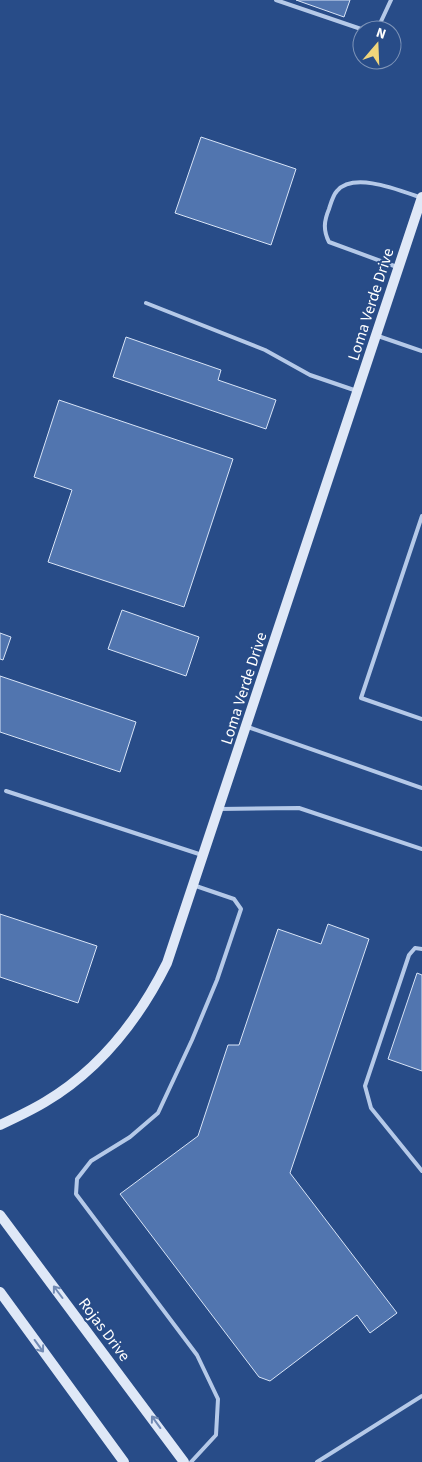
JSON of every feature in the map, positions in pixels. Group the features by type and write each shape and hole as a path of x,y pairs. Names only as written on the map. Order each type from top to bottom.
{"street":[{"name":"Loma Verde Drive","path":"0,1125 45,1102 78,1078 109,1050 134,1021 152,993 167,963 422,197"},
{"name":"Rojas Drive","path":"0,1215 184,1462"},
{"path":"0,1292 124,1462"}],"lane":[{"path":"276,0 352,26"},
{"path":"382,20 391,0"},
{"path":"398,268 329,242 324,232 326,215 336,191 347,183 373,183 422,197"},
{"path":"146,303 265,350 310,375 357,391"},
{"path":"376,335 422,351"},
{"path":"422,516 361,698 422,719"},
{"path":"246,726 422,788"},
{"path":"6,791 202,855"},
{"path":"218,809 299,808 422,849"},
{"path":"191,1462 216,1436 218,1399 197,1355 104,1234 76,1194 77,1179 91,1161 130,1137 158,1113 192,1040 216,980 241,908 234,899 193,885"},
{"path":"422,949 415,948 409,955 365,1086 371,1108 422,1171"},
{"path":"317,1462 422,1396"}],"building":[{"path":"296,0 350,0 344,17"},
{"path":"201,137 296,169 271,245 175,213"},
{"path":"126,337 221,370 218,380 276,400 266,429 113,377"},
{"path":"59,400 233,459 184,607 48,562 72,490 34,477"},
{"path":"122,610 199,637 186,676 108,649"},
{"path":"0,633 11,637 3,660 0,659"},
{"path":"0,676 136,722 120,772 0,732"},
{"path":"0,914 97,946 78,1003 0,977"},
{"path":"328,924 369,939 290,1173 397,1313 370,1333 357,1315 270,1381 259,1377 120,1194 198,1136 228,1045 239,1045 278,929 321,944"},
{"path":"417,973 422,975 422,1071 388,1059"}]}
